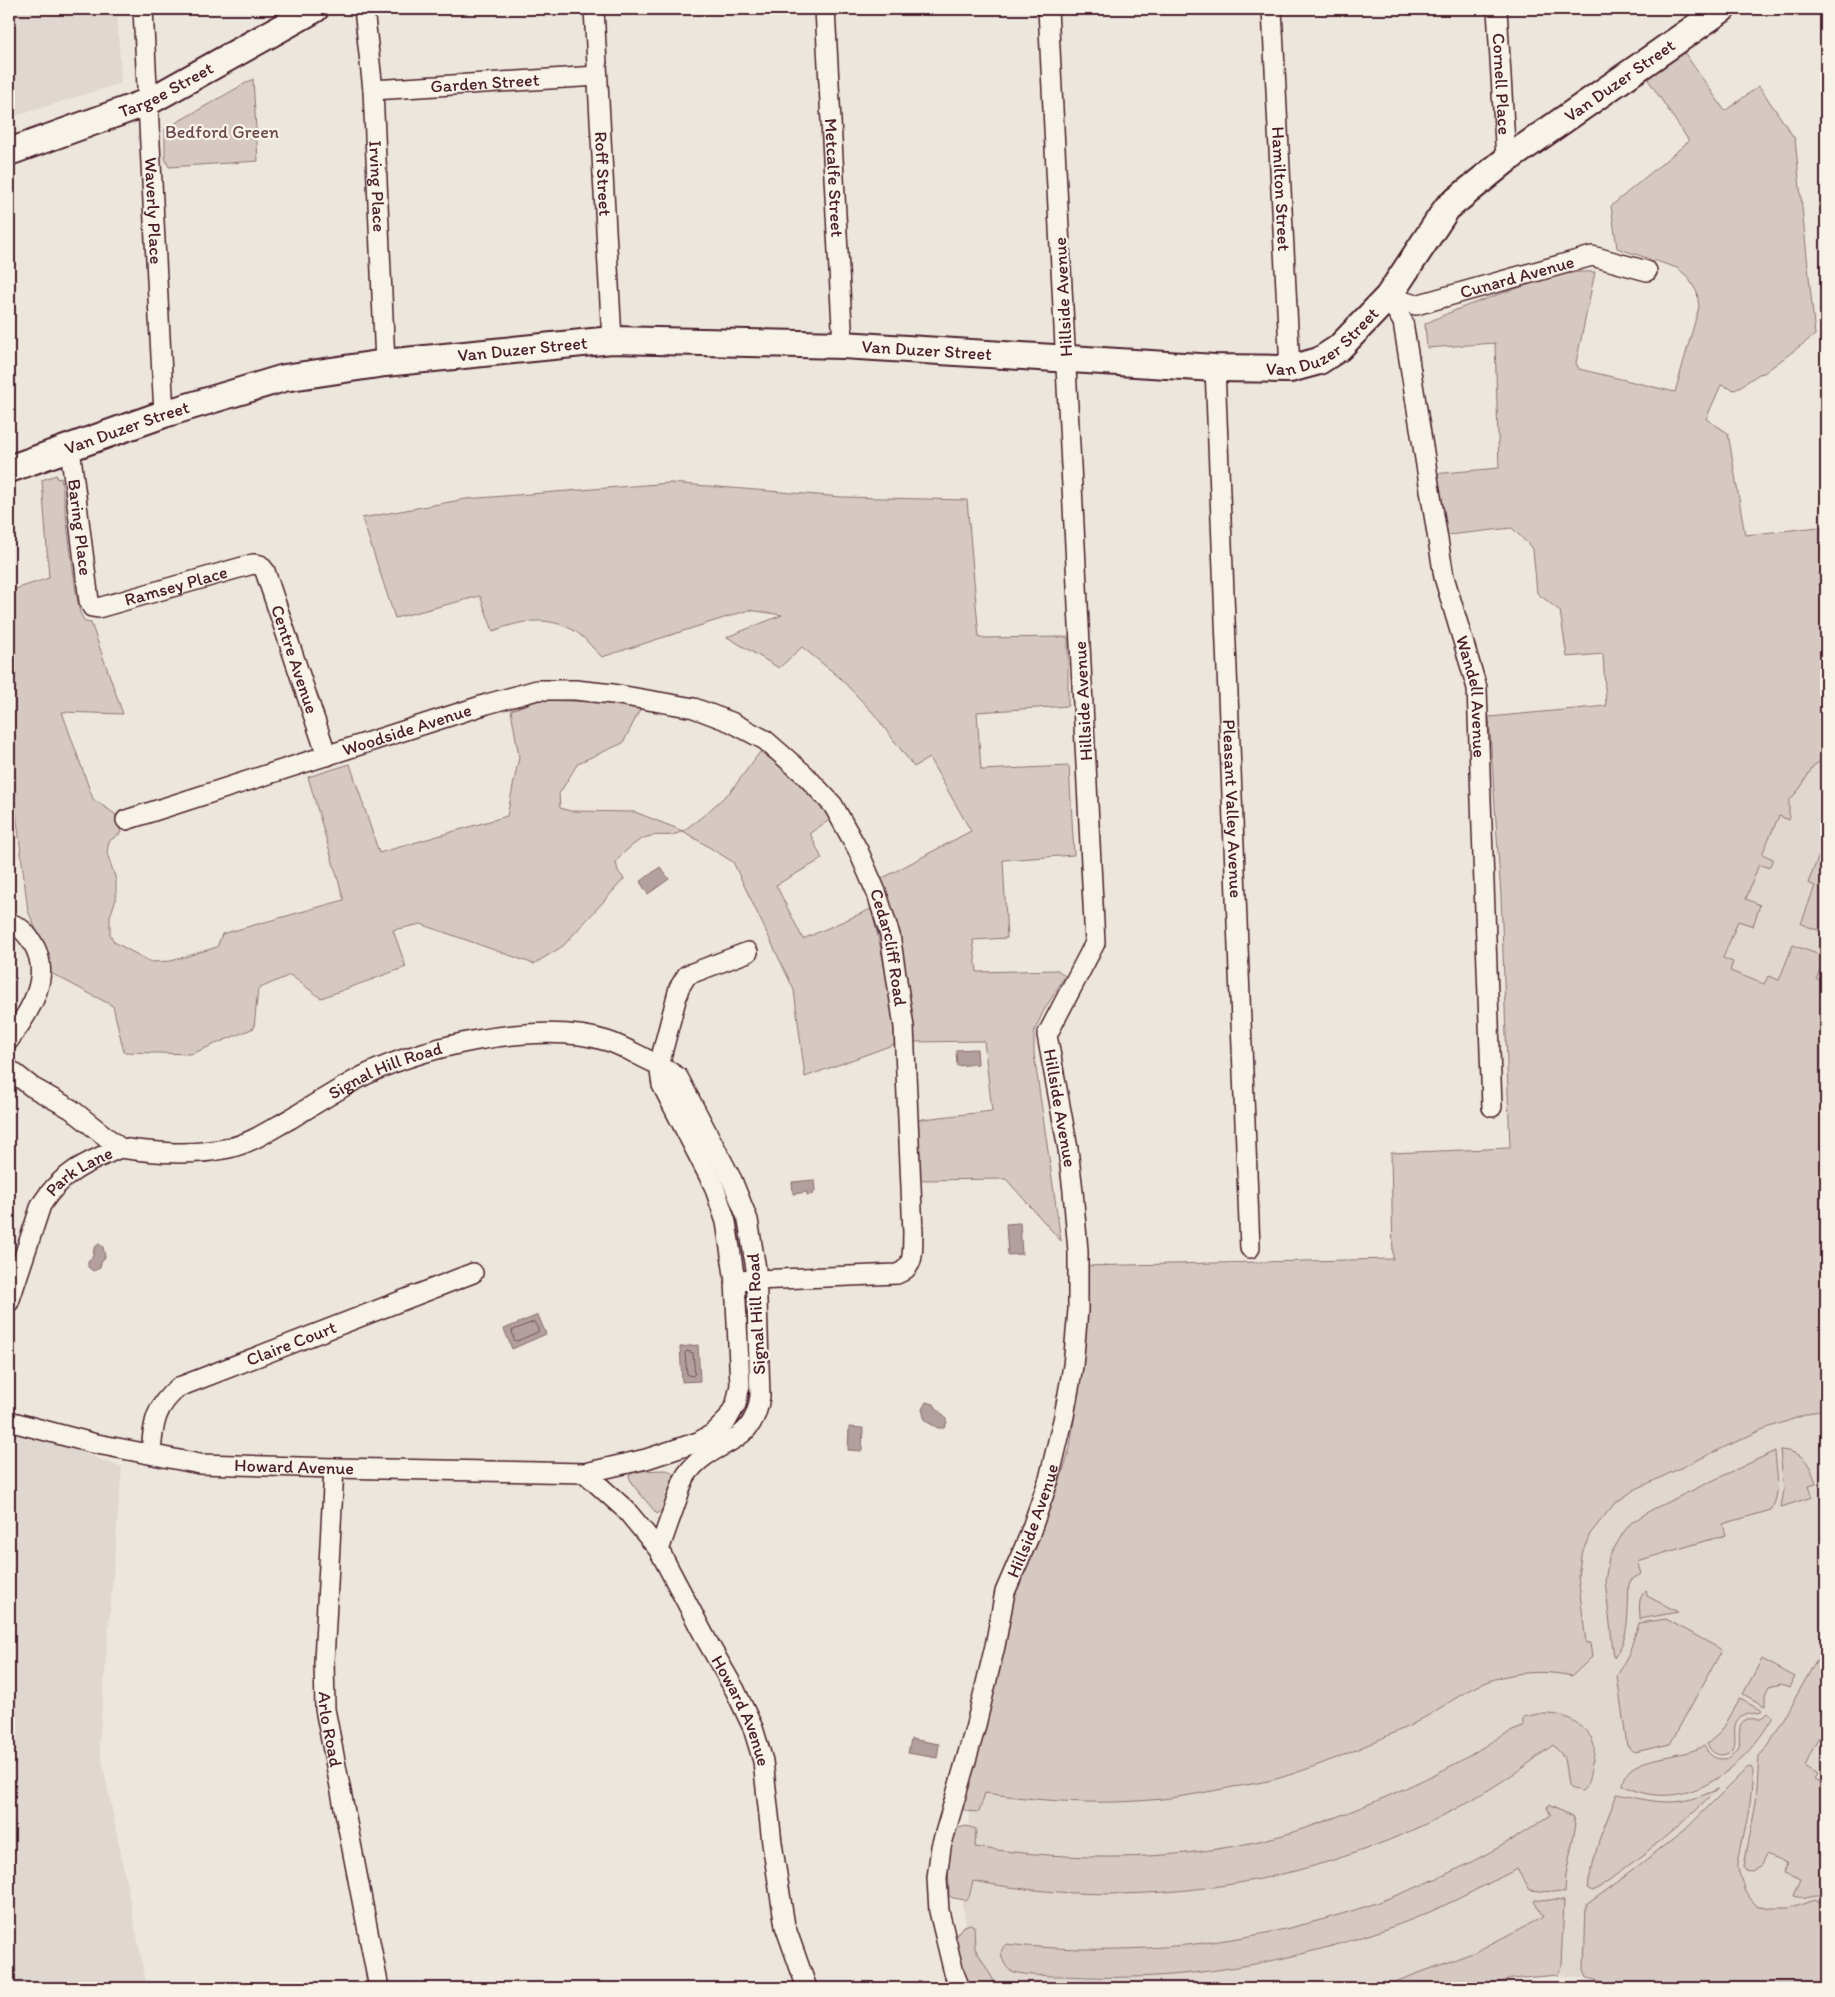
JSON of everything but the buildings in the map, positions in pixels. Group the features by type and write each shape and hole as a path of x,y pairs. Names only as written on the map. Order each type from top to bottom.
{"main road":[{"name":"Targee Street","path":"9,152 148,102 315,9"},
{"name":"Van Duzer Street","path":"9,469 164,414 284,378 385,362 612,340 843,345 1215,368 1290,369 1319,361 1338,348 1388,297 1448,208 1506,160 1722,9"}],"street":[{"name":"Waverly Place","path":"142,9 164,414"},
{"name":"Irving Place","path":"364,9 373,90 385,362"},
{"name":"Roff Street","path":"594,9 612,340"},
{"name":"Metcalfe Street","path":"825,9 843,345"},
{"name":"Hillside Avenue","path":"960,1988 954,1973 939,1912 937,1878 941,1848 975,1729 995,1646 1005,1592 1028,1539 1049,1478 1064,1416 1078,1310 1078,1251 1073,1191 1047,1035 1095,943 1048,9"},
{"name":"Hamilton Street","path":"1272,9 1290,369"},
{"name":"Cornell Place","path":"1498,9 1506,160"},
{"name":"Garden Street","path":"373,90 597,76"},
{"name":"Cunard Avenue","path":"1388,297 1416,305 1592,256 1647,271"},
{"name":"Wandell Avenue","path":"1388,297 1403,322 1444,577 1477,688 1492,1107"},
{"name":"Pleasant Valley Avenue","path":"1215,368 1250,1248"},
{"name":"Baring Place","path":"70,448 92,607"},
{"name":"Ramsey Place","path":"92,607 98,608 254,564 260,565"},
{"name":"Centre Avenue","path":"260,565 265,571 328,756"},
{"name":"Woodside Avenue","path":"126,820 537,690 575,690 613,694 694,708"},
{"name":"Cedarcliff Road","path":"694,708 731,722 765,740 804,774 833,805 858,850 876,894 890,936 904,1027 913,1233 911,1264 907,1271 897,1274 756,1280"},
{"path":"9,922 16,924 24,931 35,947 41,965 38,992 28,1014 9,1040"},
{"name":"Signal Hill Road","path":"659,1550 685,1476 696,1462 702,1448 727,1420 736,1404 740,1378 734,1281 726,1222 714,1186 662,1085 658,1065 679,988 687,974 748,952"},
{"name":"Signal Hill Road","path":"120,1148 164,1154 206,1152 231,1147 258,1137 354,1080 401,1060 458,1044 517,1033 573,1034 608,1041 658,1065 678,1077 738,1193 748,1220 752,1239 756,1280 760,1396 758,1408 754,1419 746,1431 732,1441 702,1448"},
{"name":"Park Lane","path":"9,1069 32,1087 71,1108 120,1148 78,1167 49,1193 41,1205 9,1302"},
{"path":"719,1200 738,1193"},
{"name":"Claire Court","path":"151,1453 153,1432 161,1404 179,1387 474,1273"},
{"path":"734,1281 756,1280"},
{"name":"Howard Avenue","path":"9,1421 92,1443 200,1464 584,1473 702,1448"},
{"name":"Arlo Road","path":"334,1468 324,1661 325,1709 378,1988"},
{"name":"Howard Avenue","path":"584,1473 626,1510 659,1550 735,1690 753,1728 764,1761 772,1843 785,1926 807,1988"}],"shaded area":[{"path":"9,9 117,9 121,83 9,118"},
{"path":"1826,586 1826,1988 1629,1988 1587,1978 1558,1975 1513,1979 1471,1988 985,1988 966,1925 961,1899 970,1812 1044,1519 1060,1481 1070,1448 1082,1363 1082,1266 1393,1259 1391,1153 1511,1148"},
{"path":"9,1430 46,1440 122,1467 99,1744 147,1988 9,1988"}],"green space":[{"path":"1684,52 1725,111 1759,86 1795,139 1815,335 1764,373 1759,374 1735,390 1721,385 1706,419 1728,433 1745,535 1819,527 1826,532 1826,758 1813,766 1801,787 1789,801 1789,820 1779,816 1762,854 1773,859 1769,868 1759,864 1746,899 1760,905 1753,926 1738,921 1723,958 1733,962 1730,971 1764,984 1768,976 1779,980 1793,945 1825,957 1816,979 1826,983 1826,1408 1761,1430 1634,1490 1614,1504 1590,1534 1581,1556 1578,1576 1586,1643 1590,1643 1592,1657 1572,1676 1535,1672 1511,1675 1487,1682 1459,1696 1411,1725 1322,1763 1270,1780 1161,1799 1109,1802 1026,1798 985,1793 979,1812 966,1811 961,1807 1008,1601 1060,1481 1070,1448 1082,1363 1082,1266 1393,1259 1391,1153 1510,1148 1501,896 1489,717 1606,706 1603,654 1567,657 1560,611 1537,593 1533,549 1512,528 1448,535 1433,474 1499,468 1495,343 1427,348 1425,324 1466,306 1540,281 1572,273 1595,272 1576,363 1579,369 1675,392 1699,307 1697,292 1687,276 1677,268 1617,248 1611,206 1689,141 1647,78"},
{"name":"Bedford Green","path":"253,79 258,161 169,167 165,159 165,129"},
{"path":"56,475 57,479 61,478 80,613 85,622 91,623 123,714 62,712 93,799 115,814 121,833 109,841 107,853 116,880 116,899 110,916 110,934 114,942 151,962 171,961 217,947 222,934 344,900 308,777 350,764 379,853 507,816 519,757 511,710 540,700 609,702 641,708 623,743 578,763 559,794 560,808 570,811 635,812 683,831 670,835 646,837 636,842 627,850 616,862 618,871 624,879 563,946 534,964 421,924 393,930 406,967 321,998 290,975 258,989 254,1028 191,1054 124,1052 113,1006 49,972 43,945 28,911 9,754 9,591 49,578 42,480"},
{"path":"670,483 842,497 967,500 979,638 1068,637 1068,706 977,712 981,770 1069,766 1074,855 1003,860 1007,938 973,940 977,972 1058,970 1065,976 1043,1012 1034,1032 1034,1054 1061,1241 1006,1179 918,1180 915,1120 992,1111 984,1041 913,1042 898,938 881,879 971,831 929,758 914,767 874,714 839,677 802,647 779,668 727,637 782,615 749,610 602,657 577,632 553,622 523,622 493,631 480,596 395,618 362,518 466,499"},
{"path":"760,752 783,767 813,793 831,819 810,833 822,859 776,885 803,939 871,909 886,976 895,1044 805,1077 794,990 733,862 683,831 731,791"},
{"path":"1826,838 1826,933 1801,924 1815,886 1808,883"},
{"path":"1780,1450 1795,1453 1805,1460 1816,1484 1808,1486 1812,1497 1781,1507 1784,1490"},
{"path":"1775,1451 1777,1488 1771,1510 1723,1524 1726,1535 1637,1561 1641,1574 1631,1580 1629,1584 1626,1632 1614,1658 1605,1581 1609,1557 1623,1533 1631,1523 1653,1509"},
{"path":"666,1470 673,1475 672,1492 657,1514 632,1484 629,1476 635,1471"},
{"path":"1646,1590 1647,1596 1678,1612 1640,1619 1640,1599"},
{"path":"1666,1619 1722,1650 1670,1744 1635,1752 1627,1746 1617,1676 1628,1656 1639,1623"},
{"path":"1826,1658 1826,1724 1804,1766 1817,1774 1814,1779 1826,1785 1826,1898 1818,1895 1798,1897 1794,1896 1801,1879 1784,1872 1787,1863 1766,1855 1761,1865 1752,1871 1746,1870 1744,1866 1756,1803 1759,1756 1769,1745 1817,1659"},
{"path":"1762,1659 1795,1677 1789,1687 1781,1684 1769,1687 1765,1695 1765,1706 1743,1694"},
{"path":"1740,1699 1762,1711 1745,1715 1739,1719 1735,1727 1735,1745 1733,1750 1719,1755 1712,1751 1707,1744 1721,1732"},
{"path":"1767,1713 1773,1717 1746,1754 1729,1770 1710,1782 1690,1791 1668,1795 1646,1793 1623,1785 1627,1774 1635,1766 1654,1759 1696,1750 1704,1746 1714,1757 1721,1759 1730,1758 1739,1748 1741,1724 1748,1719 1761,1719"},
{"path":"1538,1714 1558,1715 1570,1719 1581,1726 1590,1736 1594,1747 1594,1755 1586,1787 1582,1791 1572,1789 1568,1785 1564,1757 1553,1745 1490,1789 1422,1826 1351,1854 1277,1875 1202,1888 1125,1894 1049,1891 973,1881 969,1897 966,1900 949,1896 948,1857 955,1829 966,1826 976,1829 975,1847 1052,1855 1130,1857 1169,1855 1246,1844 1309,1827 1386,1797 1445,1769 1500,1737 1523,1727 1523,1717"},
{"path":"1751,1767 1753,1771 1750,1804 1738,1863 1745,1892 1756,1905 1769,1909 1789,1909 1814,1900 1826,1906 1826,1988 1629,1988 1587,1978 1584,1970 1586,1905 1689,1826 1747,1768"},
{"path":"1718,1789 1675,1829 1628,1866 1597,1889 1592,1891 1587,1888 1599,1840 1617,1794 1645,1800 1668,1802 1691,1799"},
{"path":"1548,1805 1573,1816 1576,1824 1566,1875 1565,1893 1529,1890 1517,1869 1430,1912 1360,1938 1278,1959 1193,1973 1108,1977 1029,1975 1009,1969 1001,1955 1006,1944 1077,1949 1149,1948 1220,1941 1290,1928 1358,1909 1425,1884 1489,1852 1551,1815 1547,1808"},
{"path":"1534,1900 1564,1901 1561,1966 1558,1975 1513,1979 1471,1988 1379,1988 1475,1952 1543,1917"},
{"path":"970,1924 974,1926 975,1948 998,1988 967,1988 955,1937 962,1927"}],"water":[{"path":"660,867 669,879 648,894 640,882"},
{"path":"977,1049 978,1064 957,1066 956,1050"},
{"path":"814,1180 815,1191 813,1194 807,1195 807,1192 793,1194 792,1182"},
{"path":"1020,1223 1022,1254 1008,1255 1006,1224"},
{"path":"99,1244 103,1247 105,1257 100,1268 93,1271 88,1267 88,1262 93,1256 94,1248"},
{"path":"538,1315 546,1334 512,1349 504,1329"},
{"path":"698,1345 700,1381 682,1382 680,1347"},
{"path":"926,1402 934,1404 945,1418 947,1423 944,1428 938,1428 925,1421 922,1409"},
{"path":"849,1427 863,1428 862,1451 848,1450"},
{"path":"911,1739 939,1744 937,1758 908,1753"}]}
